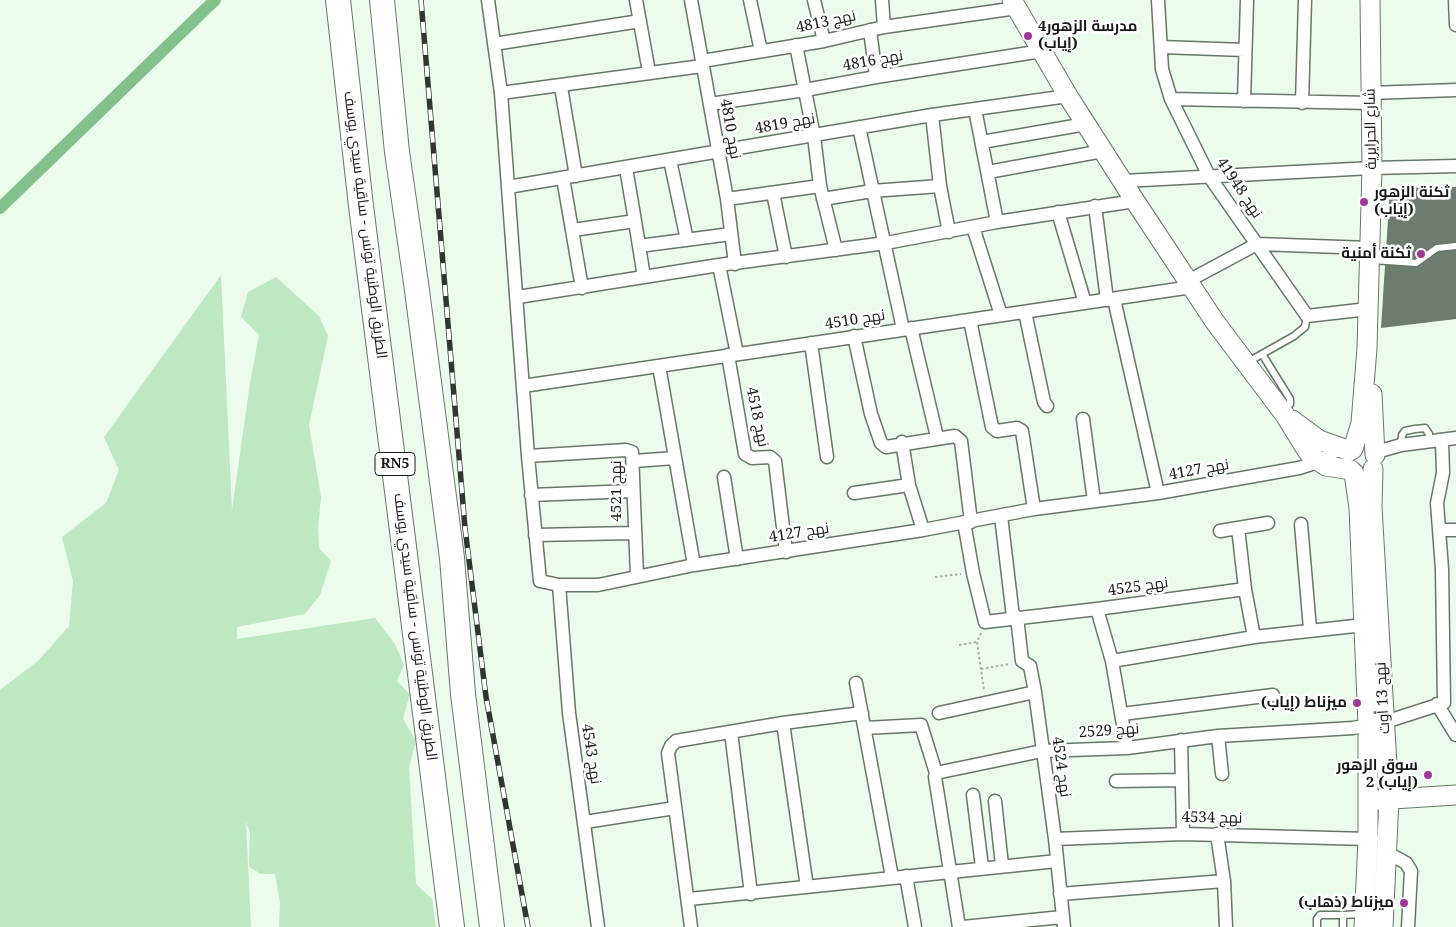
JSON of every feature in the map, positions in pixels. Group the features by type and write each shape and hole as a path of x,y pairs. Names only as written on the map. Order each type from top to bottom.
{"highway":[{"name":"الطريق الوطنية تونس - ساقية سيدي يوسف","path":"338,0 361,206 452,927"},
{"path":"382,0 397,152 452,558 463,694 492,927"}],"main road":[{"name":"شارع الحرايرية","path":"1347,449 1360,423 1367,348 1368,254 1372,168 1370,0"},
{"path":"1014,2 1068,96 1135,201 1190,284 1253,359 1283,413 1306,449 1318,462 1334,469 1364,475 1375,460 1366,446 1347,449 1319,440 1283,413"},
{"name":"شارع الحرايرية","path":"1367,348 1375,460"},
{"path":"1347,449 1347,461 1352,472"},
{"name":"نهج 13 أوت","path":"1364,920 1368,801 1376,724 1372,507 1375,460"},
{"name":"نهج 13 أوت","path":"1352,472 1359,508 1364,625 1376,724 1389,799 1388,853 1382,927"},
{"path":"1368,801 1456,795"}],"street":[{"name":"نهج 4127","path":"488,0 501,94 518,298 531,495 540,581 559,585 598,585 694,565 923,530 1034,509 1158,493 1287,471 1318,462 1347,449"},
{"path":"636,0 650,72"},
{"name":"نهج 4810","path":"691,0 717,153 727,199 735,264"},
{"path":"754,0 761,51"},
{"path":"814,0 824,41"},
{"path":"882,0 884,27"},
{"name":"نهج 41948","path":"1158,0 1162,69 1171,99 1210,176 1307,316"},
{"path":"1244,101 1247,0"},
{"path":"1302,103 1305,0"},
{"path":"1455,0 1456,25"},
{"name":"نهج 4813","path":"501,94 702,64 1014,2"},
{"path":"494,44 640,21"},
{"path":"870,30 876,77"},
{"path":"796,45 814,136 820,186 836,250"},
{"path":"1160,47 1245,50"},
{"name":"نهج 4816","path":"710,104 1042,51"},
{"path":"561,86 576,176"},
{"path":"1171,99 1302,103 1456,90"},
{"name":"نهج 4819","path":"508,187 932,115 1068,96"},
{"path":"975,110 997,222"},
{"path":"932,115 940,186 949,232"},
{"path":"982,142 1086,124"},
{"path":"859,127 872,191 937,437"},
{"path":"988,172 1103,150"},
{"path":"670,160 687,240"},
{"path":"1123,181 1372,168 1456,166"},
{"path":"626,168 644,277"},
{"path":"563,178 582,288"},
{"path":"727,199 820,186"},
{"path":"823,199 872,191 940,186"},
{"path":"773,193 786,256"},
{"path":"518,298 719,265 886,243 997,222 1135,201"},
{"path":"1095,206 1111,299 1158,493"},
{"path":"1058,212 1085,303"},
{"path":"573,230 635,221"},
{"path":"972,227 1001,315"},
{"path":"639,246 731,234"},
{"path":"1257,244 1368,254"},
{"name":"نهج 4510","path":"523,386 1085,303 1190,284 1257,244"},
{"name":"نهج 4518","path":"719,265 745,454 752,458 770,457 775,461 786,552"},
{"path":"1307,316 1368,309"},
{"path":"1025,312 1044,402 1047,406"},
{"path":"970,320 992,427 997,431 1017,428 1022,433 1034,509"},
{"path":"854,336 870,414 880,444 886,446 902,442 956,436 961,440 973,573 985,622"},
{"path":"811,343 826,457"},
{"path":"659,366 694,565"},
{"path":"1083,419 1094,502"},
{"path":"1375,460 1380,452 1401,445 1456,438"},
{"path":"1436,441 1443,473 1437,503 1446,703 1456,735"},
{"path":"902,442 909,485 923,530"},
{"name":"نهج 4521","path":"528,456 626,450 632,452 634,461 634,533 637,576"},
{"path":"634,461 675,458"},
{"path":"724,477 737,559"},
{"path":"854,493 909,485"},
{"path":"531,495 633,491"},
{"name":"نهج 4524","path":"1001,516 1022,662 1030,666 1035,692 1055,839 1063,922"},
{"path":"1220,531 1268,523"},
{"path":"1301,524 1310,629"},
{"path":"1238,528 1245,589 1254,637"},
{"path":"1439,530 1456,530"},
{"path":"535,535 634,533"},
{"name":"نهج 4543","path":"559,585 569,713 598,927"},
{"name":"نهج 4525","path":"985,622 1245,589"},
{"path":"1097,609 1112,661 1127,748"},
{"path":"1112,661 1310,629 1364,625"},
{"path":"856,683 892,877"},
{"path":"939,713 1035,692"},
{"path":"1122,714 1273,696"},
{"name":"نهج 2529","path":"936,773 1042,751 1127,748 1218,736 1335,730 1376,724 1446,703"},
{"path":"691,927 668,753 671,746 676,741 783,723 862,713"},
{"path":"783,723 807,887"},
{"path":"865,728 921,725 936,773 934,777 952,871 959,927"},
{"path":"732,732 751,894"},
{"path":"1218,736 1222,774"},
{"path":"1181,740 1183,834"},
{"path":"1116,781 1182,780"},
{"path":"973,795 982,867"},
{"path":"995,801 1002,865"},
{"path":"585,822 676,808"},
{"name":"نهج 4534","path":"1055,839 1183,834 1368,839"},
{"path":"1217,834 1224,881 1226,927"},
{"path":"1388,853 1406,863 1411,871 1408,927"},
{"path":"688,899 751,894 982,867 1057,861"},
{"path":"906,876 915,927"},
{"path":"1060,894 1224,881"},
{"path":"971,926 1063,922"}],"lane":[{"path":"1368,254 1409,264 1416,263 1438,248 1456,246"},
{"path":"1253,359 1305,327 1307,316"},
{"path":"1317,927 1317,919 1320,915 1343,915 1364,920"},
{"path":"1343,915 1343,927"}],"path":[{"path":"935,577 973,573"},
{"path":"985,622 977,642 986,703"},
{"path":"959,645 977,642"},
{"path":"981,669 1022,662"}],"green space":[{"path":"221,275 232,510 250,383 259,335 241,317 248,292 276,277 319,316 328,336 309,425 321,497 318,528 319,548 331,561 320,595 305,614 237,627 237,639 375,618 395,644 404,665 397,681 410,694 403,719 416,741 409,767 416,884 432,899 436,927 279,927 280,903 275,874 261,874 249,867 250,833 246,821 251,927 0,927 0,690 39,660 69,626 73,581 62,537 106,503 119,470 104,437"}],"building":[{"name":"ثكنة أمنية","path":"1456,187 1456,319 1381,328 1390,188"}],"waterway":[{"path":"0,208 215,0"}],"railway":[{"path":"421,0 465,528 486,697 528,927"}],"place":[{"name":"مدرسة الزهور4 (إياب)","path":"1028,36"},
{"name":"ثكنة الزهور (إياب)","path":"1364,202"},
{"name":"ثكنة أمنية","path":"1421,254"},
{"name":"ميزناط (إياب)","path":"1357,703"},
{"name":"سوق الزهور 2 (إياب)","path":"1428,775"},
{"name":"ميزناط (ذهاب)","path":"1404,903"}]}
